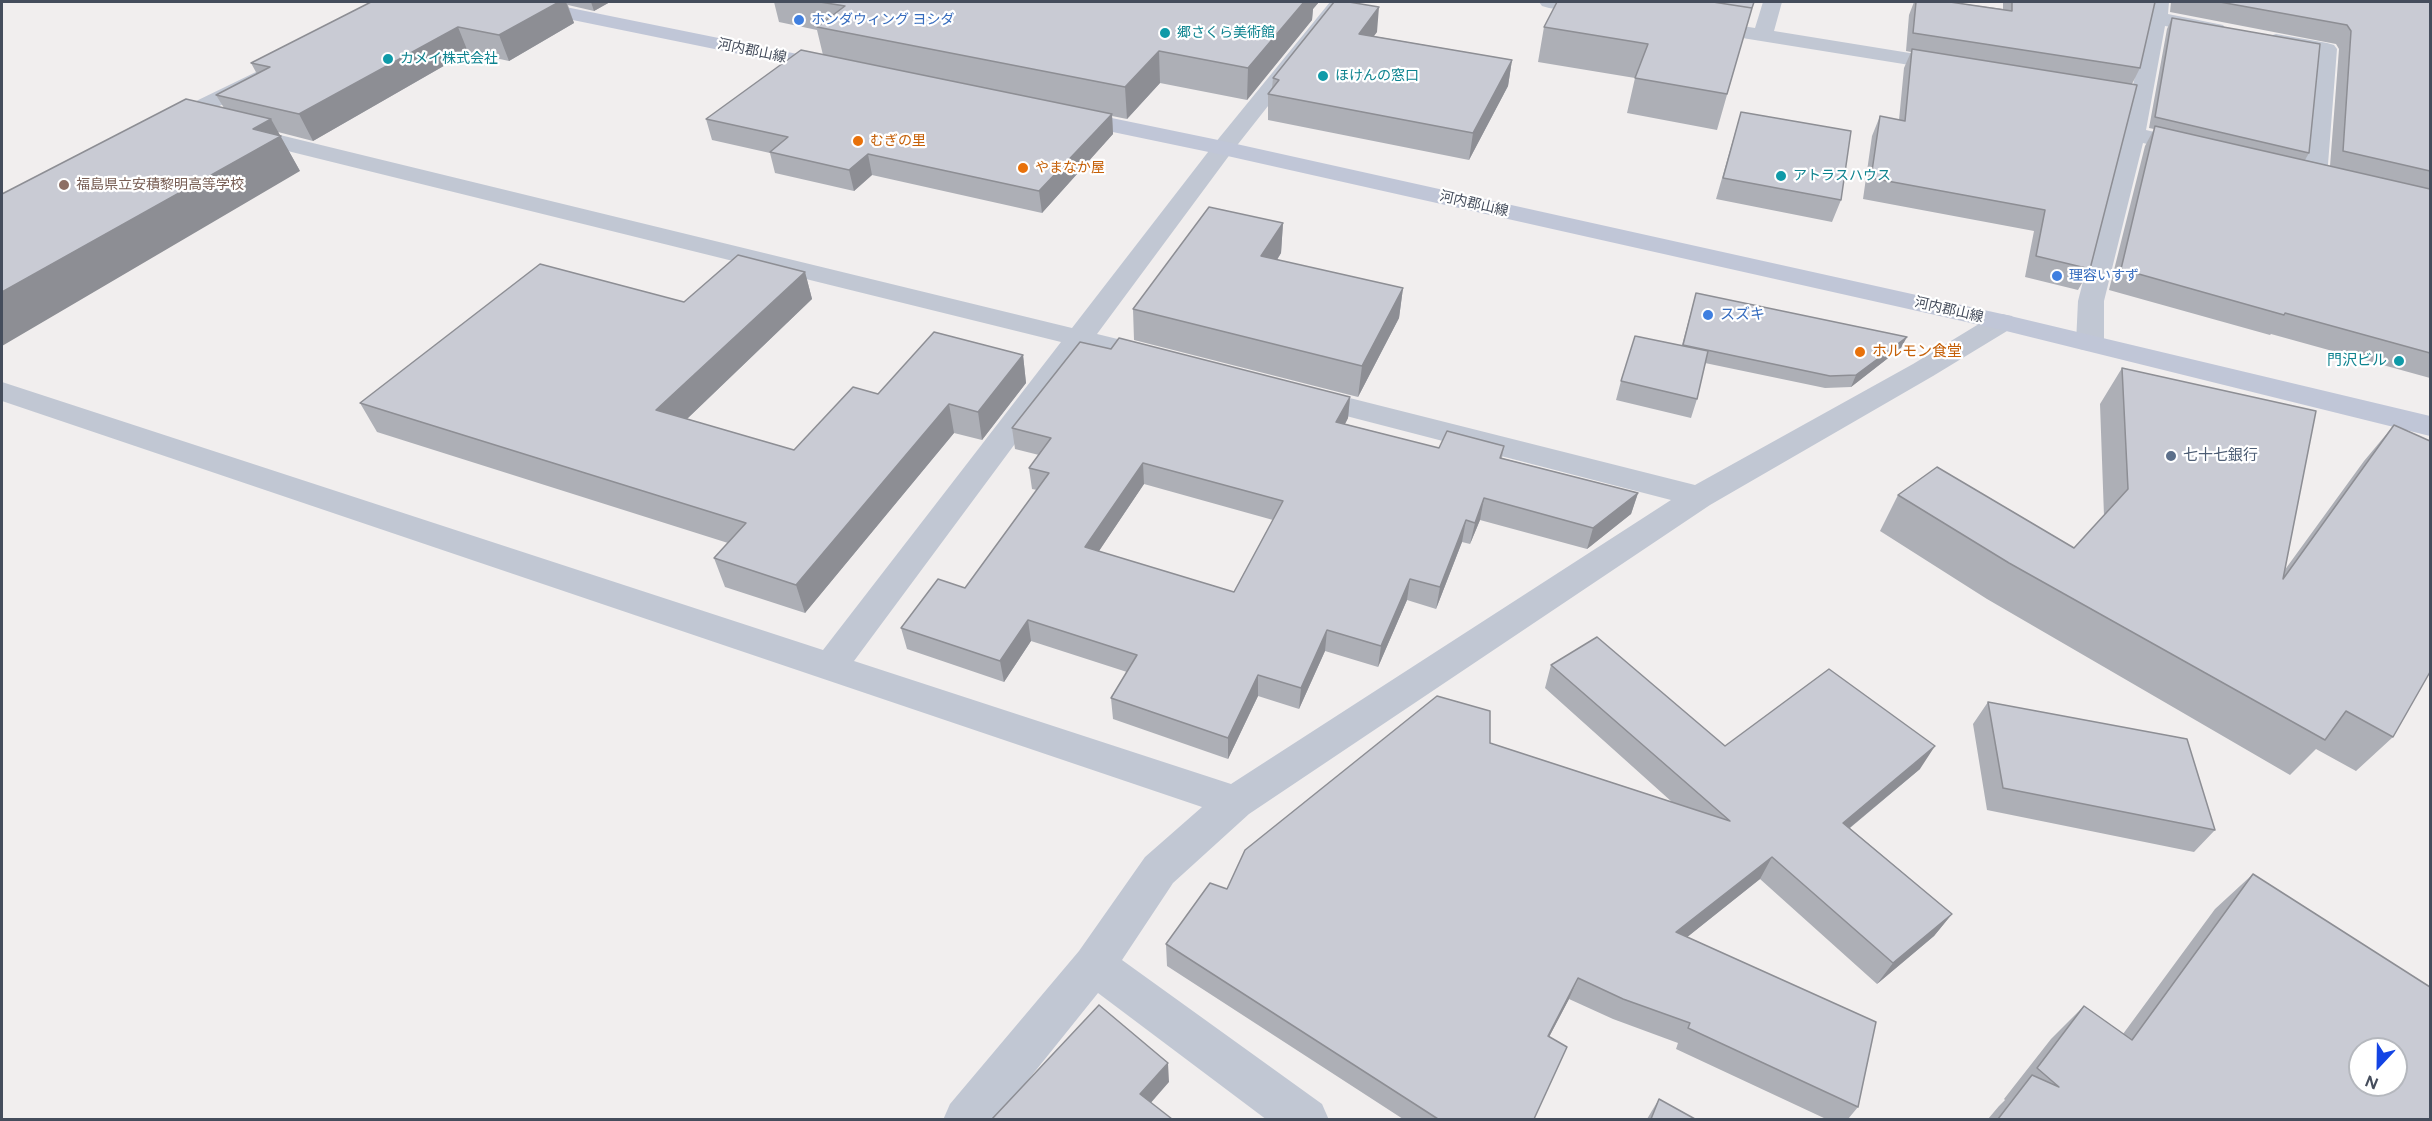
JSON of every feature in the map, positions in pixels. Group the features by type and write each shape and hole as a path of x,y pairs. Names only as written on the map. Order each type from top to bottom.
{"main road":[{"name":"河内郡山線","path":"514,2 851,71"},
{"name":"河内郡山線","path":"1049,112 1223,148 2002,322 2430,426"}],"street":[{"path":"829,668 1223,148 1340,2"},
{"path":"1549,2 1617,12"},
{"path":"1763,35 1772,2"},
{"path":"2090,343 2091,301 2134,134 2158,10 2236,32"},
{"path":"1673,21 1976,70"},
{"path":"2259,37 2327,49 2315,177"},
{"path":"148,134 272,70"},
{"path":"2070,86 2141,98"},
{"path":"180,118 1182,364"},
{"path":"2134,134 2213,153"},
{"path":"2292,171 2338,182"},
{"path":"966,1119 1094,965 1159,870 1235,802 1699,497 1923,370 2002,322"},
{"path":"1285,390 1699,497"},
{"path":"2,391 1235,802"},
{"path":"1094,965 1306,1119"}],"building":[{"path":"371,2 559,2 499,35 458,27 299,114 216,95 270,67 251,63"},
{"path":"820,2 1304,2 1248,68 1159,51 1125,87 817,27 845,6"},
{"path":"1334,2 1379,7 1359,34 1512,60 1473,133 1268,94 1279,80 1273,78"},
{"path":"1557,2 1713,2 1752,8 1727,94 1635,78 1648,44 1544,27"},
{"path":"1713,2 1754,2 1752,8"},
{"path":"1916,2 1950,2 2012,11 2012,2 2155,2 2140,68 1913,33"},
{"path":"2220,2 2430,2 2430,171 2343,151 2351,31 2347,25"},
{"path":"2172,18 2320,44 2309,153 2155,117"},
{"path":"1912,49 2137,85 2090,269 2036,256 2045,210 1871,178 1880,116 1905,121"},
{"path":"801,50 1112,114 1039,191 868,154 849,170 770,152 788,137 706,119"},
{"path":"186,99 271,119 253,129 281,136 2,292 2,194"},
{"name":"アトラスハウス","path":"1741,112 1851,131 1841,200 1723,178"},
{"path":"2155,126 2430,189 2430,353 2121,269"},
{"path":"1209,207 1283,223 1261,256 1403,288 1362,366 1133,309"},
{"path":"738,255 805,272 656,410 794,450 853,387 878,394 934,332 1023,355 978,412 949,404 796,585 714,558 746,523 360,403 540,264 684,302"},
{"path":"1696,293 1907,337 1856,375 1830,376 1683,345"},
{"path":"1635,336 1708,351 1697,399 1621,381"},
{"path":"1119,338 1350,397 1336,422 1439,448 1447,431 1504,446 1500,458 1638,493 1593,528 1484,498 1475,523 1466,520 1440,587 1410,579 1381,646 1327,630 1301,688 1258,675 1228,738 1111,698 1137,655 1028,620 1000,661 901,628 938,579 965,588 1049,473 1029,468 1051,438 1012,428 1080,342 1111,349","holes":["1143,463 1283,501 1234,592 1085,547"]},
{"path":"2122,368 2316,411 2283,579 2394,425 2430,441 2430,672 2393,737 2346,711 2325,740 2009,563 1898,495 1937,467 2074,548 2128,489"},
{"path":"1597,637 1725,746 1829,669 1935,746 1843,823 1952,914 1893,963 1772,857 1676,932 1876,1022 1858,1107 1688,1028 1690,1023 1623,999 1578,978 1548,1036 1567,1047 1534,1119 1438,1119 1166,944 1210,883 1227,889 1245,850 1437,696 1490,711 1490,743 1730,821 1551,665"},
{"path":"1988,702 2187,739 2215,830 2003,788"},
{"path":"2253,874 2430,987 2430,1119 1998,1119 2032,1075 2059,1087 2037,1068 2084,1006 2132,1040"},
{"path":"1099,1005 1168,1063 1140,1094 1172,1119 992,1119"},
{"path":"1659,1099 1695,1119 1651,1119"}],"place":[{"name":"ホンダウィング ヨシダ","path":"799,20"},
{"name":"郷さくら美術館","path":"1165,33"},
{"name":"カメイ株式会社","path":"388,59"},
{"name":"ほけんの窓口","path":"1323,76"},
{"name":"むぎの里","path":"858,141"},
{"name":"やまなか屋","path":"1023,168"},
{"name":"アトラスハウス","path":"1781,176"},
{"name":"福島県立安積黎明高等学校","path":"64,185"},
{"name":"理容いすず","path":"2057,276"},
{"name":"スズキ","path":"1708,315"},
{"name":"ホルモン食堂","path":"1860,352"},
{"name":"門沢ビル","path":"2399,361"},
{"name":"七十七銀行","path":"2171,456"}]}
